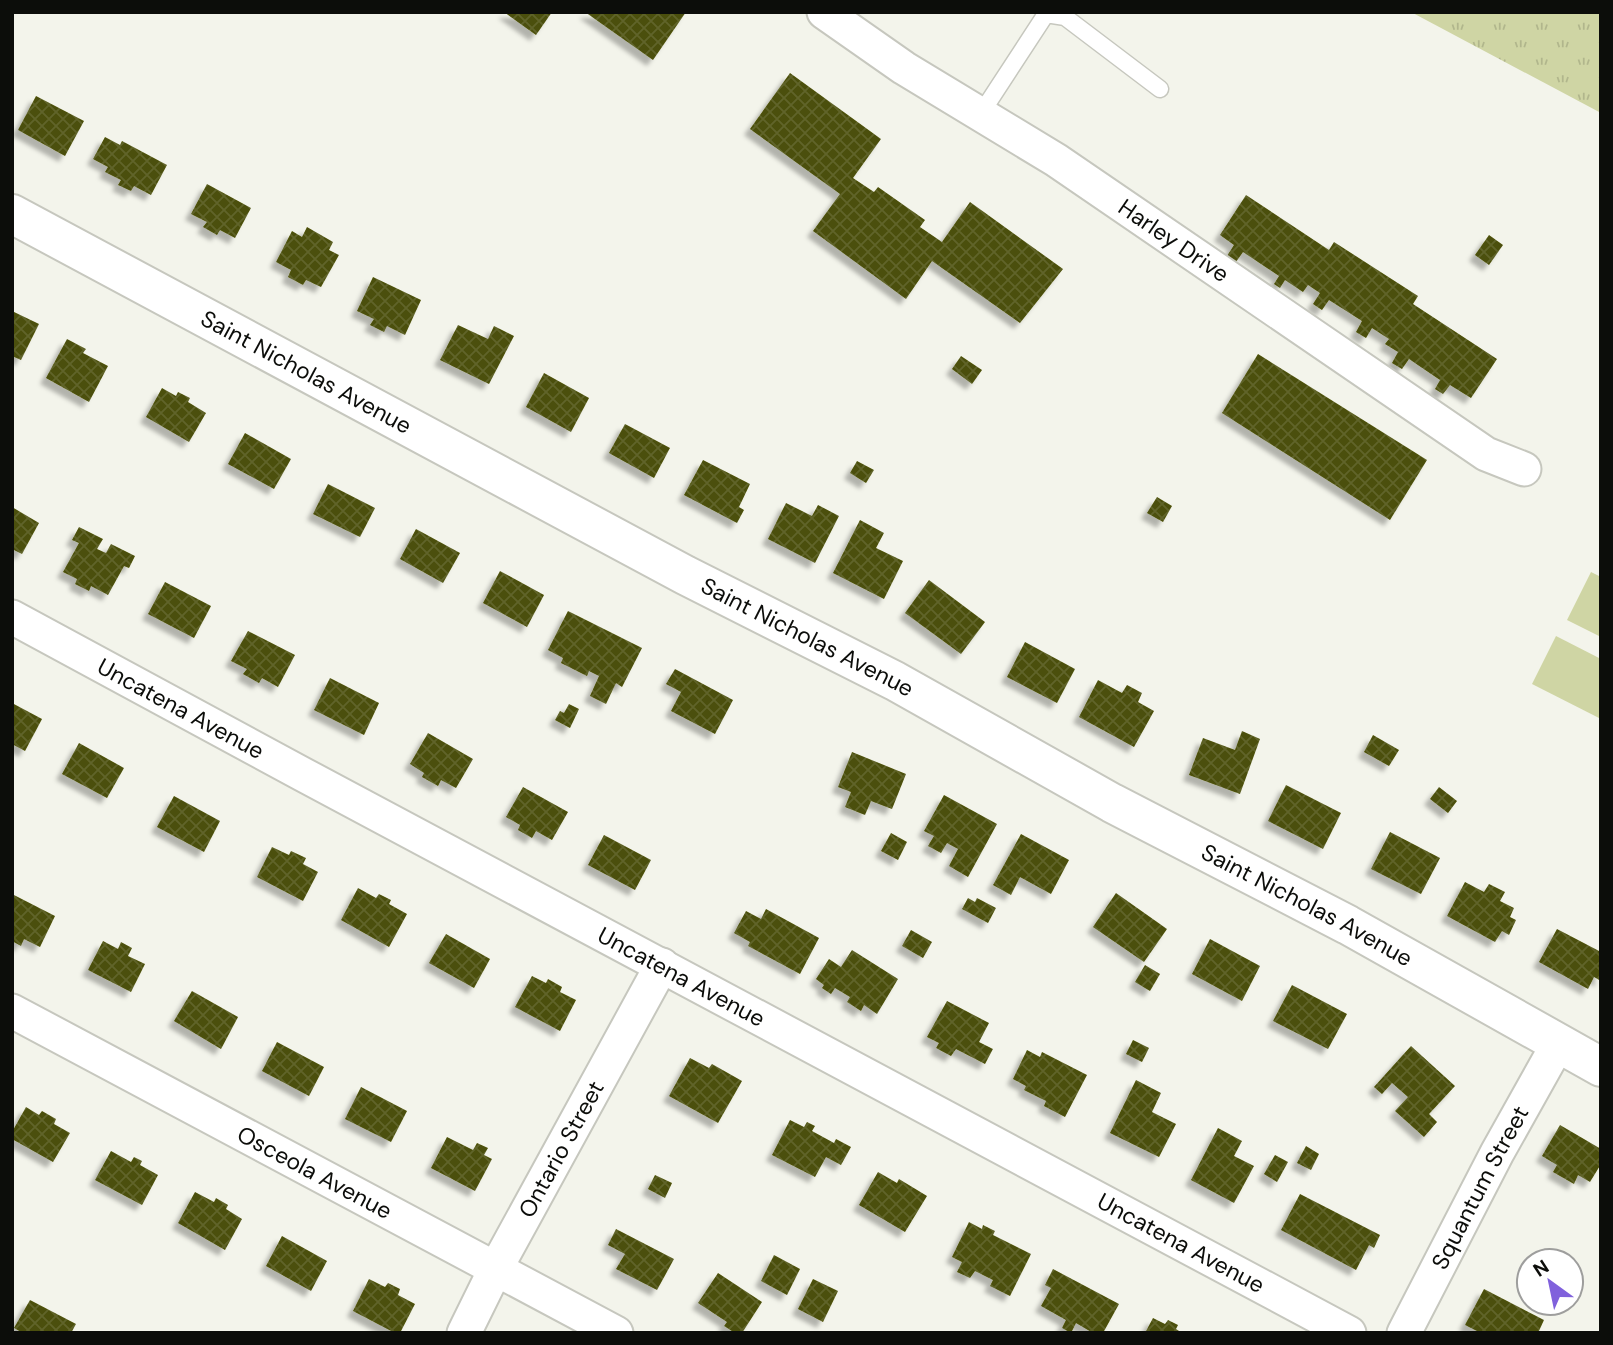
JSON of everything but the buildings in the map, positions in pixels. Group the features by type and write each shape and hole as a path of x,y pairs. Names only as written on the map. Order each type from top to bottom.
{"street":[{"name":"Harley Drive","path":"824,12 904,68 1056,160 1486,454 1524,469"},
{"name":"Saint Nicholas Avenue","path":"12,214 673,569 895,681 1112,803 1348,925 1601,1067"},
{"name":"Uncatena Avenue","path":"12,617 366,810 662,965 1349,1333"},
{"name":"Ontario Street","path":"464,1333 496,1268 662,965"},
{"name":"Osceola Avenue","path":"12,1011 617,1333"},
{"name":"Squantum Street","path":"1404,1333 1497,1153 1558,1044"}],"lane":[{"path":"980,115 1046,14 1065,17 1160,89"}],"green space":[{"path":"1411,12 1601,12 1601,113"},
{"path":"1591,572 1601,577 1601,637 1567,620"},
{"path":"1556,636 1601,659 1601,719 1532,684"}]}
